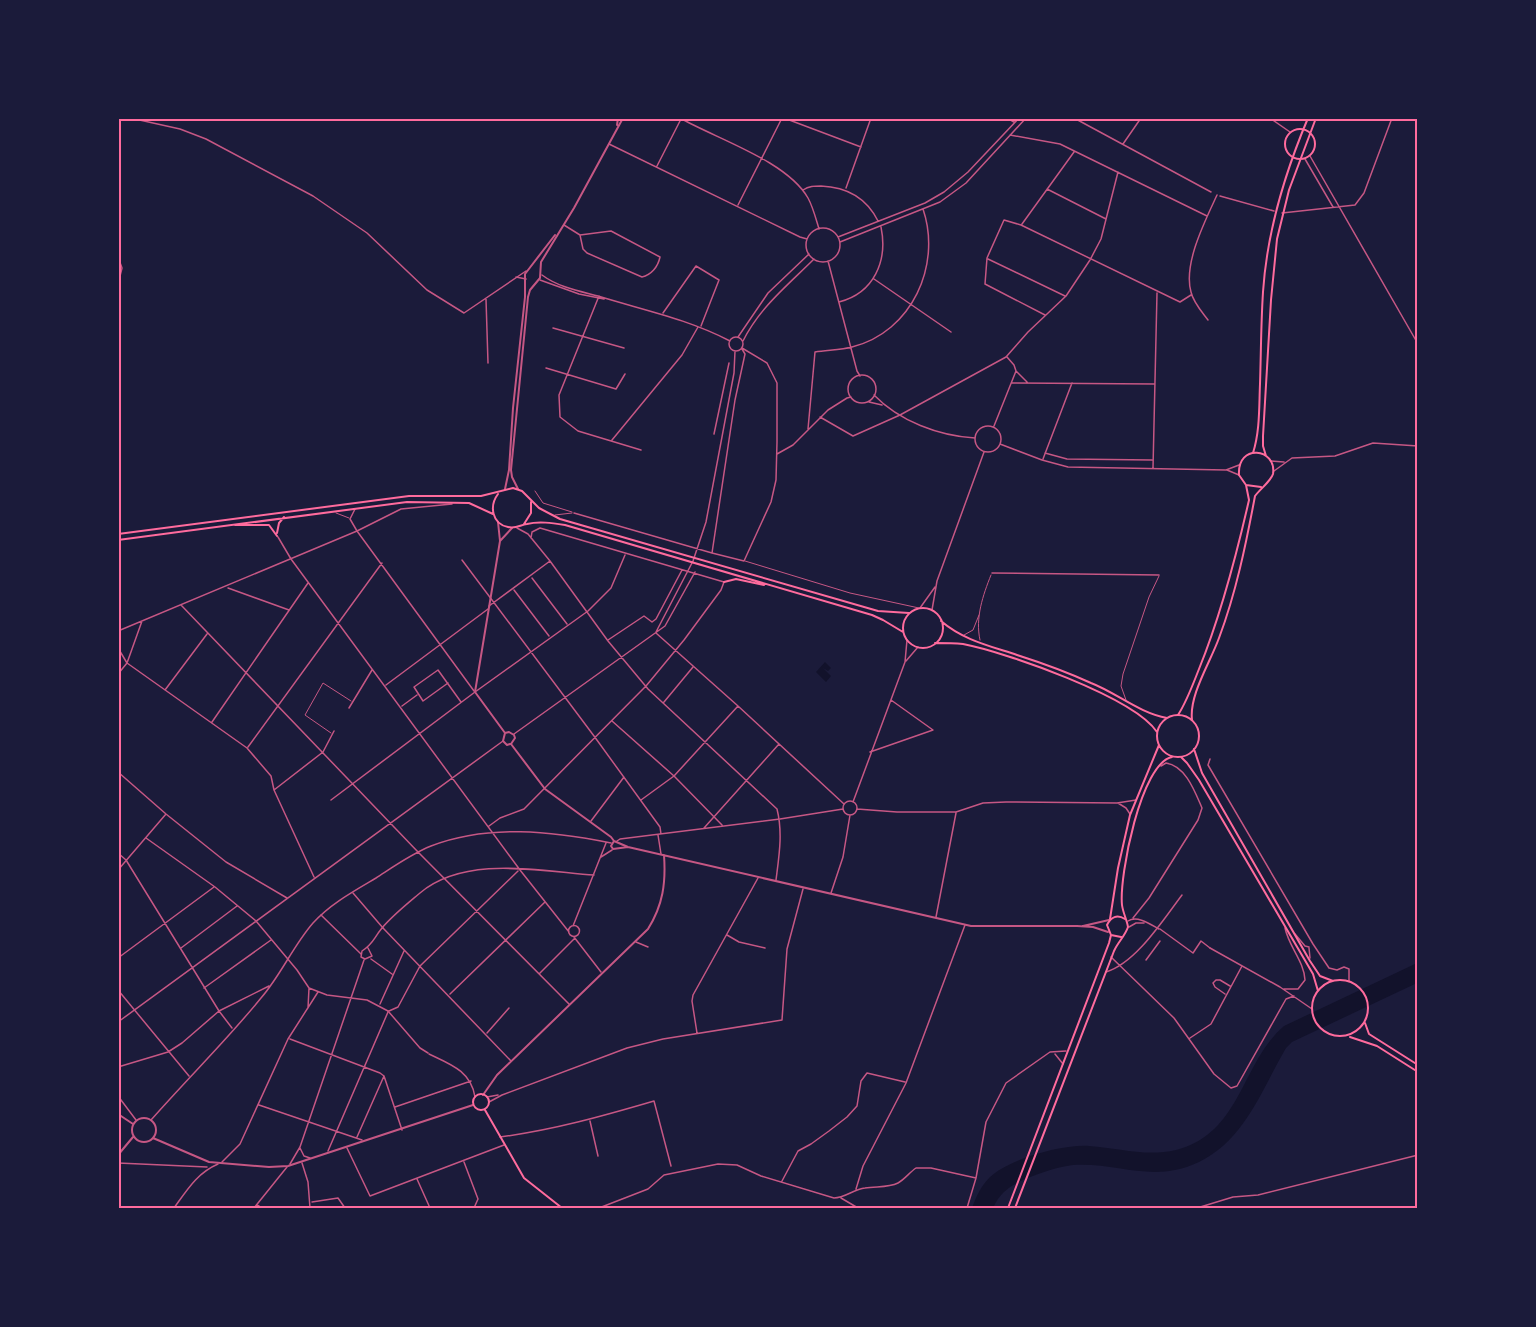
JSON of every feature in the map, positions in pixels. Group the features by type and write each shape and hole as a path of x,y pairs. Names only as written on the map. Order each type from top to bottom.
{"main road":[{"path":"1253,453 1259,408 1265,273 1275,211 1308,118"},
{"path":"1316,118 1299,160 1282,213 1273,266 1263,436 1263,447 1273,472 1255,496 1242,560 1219,638 1191,705 1192,720 1199,734 1194,749 1202,773 1310,962 1320,975 1333,981 1349,981 1365,994 1369,1008 1365,1023 1347,1036"},
{"path":"1305,129 1311,131 1316,146 1310,156 1299,160 1288,153 1285,140 1290,132 1305,129"},
{"path":"1178,715 1212,638 1249,500 1246,484 1239,475 1239,465 1244,457 1253,453 1266,456"},
{"path":"1246,484 1260,487"},
{"path":"118,534 409,496 481,496 505,489 518,489 526,493 531,501 551,515 754,576 878,611 909,613 920,608 932,610 941,621 963,636 1068,673 1102,687 1147,713 1167,718"},
{"path":"493,514 494,500 500,492"},
{"path":"524,524 531,513 531,501"},
{"path":"118,540 407,502 461,502 476,505 493,514 498,522 514,528 524,524 564,525 872,615 903,632"},
{"path":"277,536 279,523 284,517"},
{"path":"220,526 269,525 277,536"},
{"path":"724,582 736,579 779,588"},
{"path":"909,613 903,624 903,632 907,640 918,647 927,647 935,643 961,644 985,650 1094,689 1133,712 1157,732"},
{"path":"935,643 942,631 941,621"},
{"path":"1172,757 1159,745 1157,732 1160,724 1167,718 1178,715 1192,720"},
{"path":"1008,1209 1109,944 1107,925 1110,920 1118,868 1130,815 1159,745"},
{"path":"1015,1209 1112,957 1121,937 1126,934 1128,927 1122,907 1123,872 1137,815 1157,768 1163,761 1172,757 1181,757 1194,749"},
{"path":"1181,757 1188,762 1199,780 1313,974 1318,991"},
{"path":"1110,920 1118,916 1126,920"},
{"path":"1109,933 1121,937"},
{"path":"1333,981 1318,991 1312,1010 1316,1023 1332,1036 1347,1036 1377,1046 1418,1072"},
{"path":"1365,1023 1368,1034 1418,1065"},
{"path":"475,1096 487,1097 489,1102 485,1110 477,1110 473,1105 475,1096"},
{"path":"485,1110 524,1178 562,1209"}],"street":[{"path":"616,131 618,118"},
{"path":"518,489 511,470 528,297 538,280 541,262 623,118"},
{"path":"737,206 783,118 861,147"},
{"path":"846,189 871,118"},
{"path":"1006,118 1015,122"},
{"path":"838,237 928,202 944,192 968,172 1018,118"},
{"path":"840,242 940,202 966,183 1026,118"},
{"path":"1074,118 1211,192"},
{"path":"1123,145 1141,118"},
{"path":"1270,118 1290,132"},
{"path":"1282,213 1355,204 1364,193 1392,118"},
{"path":"119,120 135,119 180,129 206,139 304,192 367,233 427,290 464,313 526,271 563,226"},
{"path":"656,168 681,119 784,172 808,198 819,229"},
{"path":"1010,135 1060,144 1208,216"},
{"path":"609,144 807,239"},
{"path":"1022,225 1075,151"},
{"path":"1310,156 1418,344"},
{"path":"1305,159 1333,208"},
{"path":"820,417 853,436 900,415 1006,357 1066,296 1090,260 1101,239 1118,172"},
{"path":"802,190 814,186 846,189 868,205 879,221"},
{"path":"1047,189 1107,219"},
{"path":"1208,320 1191,295 1188,281 1194,251 1218,195 1275,211"},
{"path":"808,429 815,352 851,348 886,330 912,304 924,281 929,260 929,237 923,209"},
{"path":"1046,315 985,284 987,258 1004,220 1022,225 1180,302 1191,295"},
{"path":"563,226 580,235 611,231 660,257 658,264 648,276 642,277 587,253 583,249 580,235"},
{"path":"839,302 854,297 873,279 883,256 884,247 880,226"},
{"path":"830,230 838,237 840,242 837,254 828,261 820,262 809,254 806,247 807,239 814,231 830,230"},
{"path":"735,351 730,348 730,341 738,337 768,293 809,254"},
{"path":"118,257 122,268 118,284"},
{"path":"987,258 1066,296"},
{"path":"712,553 735,400 745,354 742,348 743,341 754,320 771,299 814,259"},
{"path":"828,261 860,376"},
{"path":"612,441 682,355 699,326 719,280 696,266 663,314"},
{"path":"530,267 536,268 565,286 598,298"},
{"path":"505,489 509,470 526,271"},
{"path":"515,277 535,282"},
{"path":"873,279 951,332"},
{"path":"538,280 663,314 699,326 730,341"},
{"path":"1153,469 1156,299 1158,292"},
{"path":"486,298 488,363"},
{"path":"598,298 559,395 560,417 578,431 641,450"},
{"path":"553,328 624,348"},
{"path":"738,337 743,341"},
{"path":"735,351 742,348"},
{"path":"574,513 744,561 771,502 776,480 777,383 767,363 742,348"},
{"path":"656,632 686,577 706,522 734,373 735,351"},
{"path":"1006,357 1027,382"},
{"path":"714,434 729,363"},
{"path":"546,368 616,389 625,374"},
{"path":"856,377 857,371"},
{"path":"994,427 1016,371"},
{"path":"847,398 849,384 856,377 866,376 873,381 876,388 869,401"},
{"path":"1012,383 1155,384"},
{"path":"1042,460 1072,383"},
{"path":"849,394 860,403 869,401 885,406 927,427 975,438"},
{"path":"874,395 885,406"},
{"path":"777,455 793,445 820,417 851,397"},
{"path":"718,417 726,418"},
{"path":"982,427 994,427 1001,436 1000,444 992,452 984,452 976,445 975,438 982,427"},
{"path":"1273,472 1292,458 1335,456 1373,443 1418,446"},
{"path":"1000,444 1068,467 1226,470 1239,465"},
{"path":"932,610 935,586 984,452"},
{"path":"1045,453 1067,459 1153,460"},
{"path":"1270,461 1285,462"},
{"path":"1226,470 1239,475"},
{"path":"119,631 357,531 401,509 461,502"},
{"path":"355,508 350,519 357,531 505,733"},
{"path":"475,692 500,541 498,522"},
{"path":"500,541 514,528 531,537 608,641 645,686 777,809 780,819 780,849 776,881"},
{"path":"489,826 500,818 524,809 645,686 676,650 724,582 540,528 532,532 531,537"},
{"path":"277,536 291,559 520,870 603,974"},
{"path":"331,800 588,611 611,588 626,554"},
{"path":"462,560 660,827 665,880 660,904 648,929 497,1075 483,1095"},
{"path":"386,686 550,561"},
{"path":"247,748 381,563"},
{"path":"608,641 644,616 652,622 682,570"},
{"path":"511,744 515,738 514,735 665,626 696,572"},
{"path":"992,573 1159,575"},
{"path":"531,577 568,625"},
{"path":"212,723 309,583"},
{"path":"920,608 935,586"},
{"path":"226,587 290,610"},
{"path":"514,589 550,638"},
{"path":"181,605 418,852 570,1005"},
{"path":"118,674 127,663 142,620"},
{"path":"656,632 844,804"},
{"path":"165,690 208,633"},
{"path":"857,809 853,802 905,662 907,640"},
{"path":"905,662 918,647"},
{"path":"118,648 127,663 247,748 271,777 274,790 314,878"},
{"path":"663,703 694,667"},
{"path":"349,708 373,669"},
{"path":"448,683 423,701 414,687 438,670 448,683 462,703"},
{"path":"401,706 418,694"},
{"path":"870,752 933,730 890,699"},
{"path":"641,800 674,776 738,706"},
{"path":"611,720 674,776 723,826"},
{"path":"505,733 509,732 514,735"},
{"path":"274,790 323,752 334,733"},
{"path":"118,1022 503,741 505,733"},
{"path":"503,741 507,745 511,744 545,789 611,837 618,848"},
{"path":"704,828 779,744"},
{"path":"1210,759 1208,765 1313,944 1329,968 1349,969 1349,981"},
{"path":"1132,918 1149,898 1198,820 1202,808 1179,768 1167,763 1157,768"},
{"path":"118,772 226,862 287,898"},
{"path":"591,822 624,777"},
{"path":"857,809 956,812 983,803 1118,803 1136,800"},
{"path":"850,815 846,814 843,809 844,804 848,801 853,802"},
{"path":"1118,803 1126,808 1130,815"},
{"path":"613,849 615,842 620,839 843,809"},
{"path":"850,815 857,809"},
{"path":"936,918 956,812"},
{"path":"118,870 166,814"},
{"path":"830,894 843,857 850,815"},
{"path":"151,1120 262,997 321,915 352,892 418,852 474,833 568,836 615,842 628,847 966,925 1077,926 1093,927 1109,933"},
{"path":"146,838 215,887 256,921 289,959 309,987 327,995 367,1000 379,1005 388,1011 420,1048 466,1074 471,1081 475,1096"},
{"path":"569,932 606,842"},
{"path":"601,858 604,853 613,849 628,847"},
{"path":"118,853 126,860 204,988 233,1029"},
{"path":"361,954 382,928 426,888 444,877 478,868 594,875"},
{"path":"327,1154 388,1011 398,1007 420,966 520,870"},
{"path":"697,1034 693,995 759,877"},
{"path":"118,958 215,887"},
{"path":"489,1102 627,1048 663,1039 782,1020 787,949 803,888"},
{"path":"352,892 382,928 512,1061"},
{"path":"1106,972 1121,967 1159,928 1182,895"},
{"path":"450,995 545,902"},
{"path":"180,948 237,906"},
{"path":"321,915 365,960"},
{"path":"1126,920 1139,918 1159,928 1193,953 1201,941 1282,988 1312,1010"},
{"path":"1077,926 1110,920"},
{"path":"1128,927 1136,923 1146,923"},
{"path":"856,1190 863,1166 906,1083 966,925"},
{"path":"540,973 578,935 577,927 573,926"},
{"path":"1282,988 1298,989 1305,980 1303,967 1285,928"},
{"path":"1292,932 1305,946 1309,947"},
{"path":"726,934 739,942 765,948"},
{"path":"204,988 272,939"},
{"path":"1146,960 1160,941"},
{"path":"636,942 648,947"},
{"path":"1309,947 1313,944"},
{"path":"1309,947 1310,962"},
{"path":"368,948 372,953 370,958"},
{"path":"379,1005 404,950"},
{"path":"1112,957 1174,1018 1214,1074 1231,1088 1237,1086 1286,999 1282,988"},
{"path":"254,1209 300,1147 365,960 370,958"},
{"path":"370,958 392,974"},
{"path":"1189,1039 1211,1024 1242,966"},
{"path":"1227,995 1213,983 1215,980 1220,980 1231,986"},
{"path":"118,1067 168,1052 219,1011 271,984"},
{"path":"308,1008 309,987"},
{"path":"118,990 190,1077"},
{"path":"174,1209 194,1181 211,1167 221,1163 240,1144 288,1039 318,991"},
{"path":"118,997 122,994"},
{"path":"1286,999 1294,996"},
{"path":"486,1033 509,1008"},
{"path":"288,1039 333,1054 384,1076 402,1130"},
{"path":"967,1209 976,1178 986,1122 1006,1083 1050,1052 1069,1050"},
{"path":"1055,1053 1064,1065"},
{"path":"782,1182 798,1151 829,1131 857,1106 861,1081 867,1073 906,1083"},
{"path":"357,1138 384,1076"},
{"path":"394,1108 471,1081"},
{"path":"487,1097 502,1095"},
{"path":"118,1096 136,1120"},
{"path":"500,1137 545,1131 654,1101 671,1166"},
{"path":"258,1105 365,1142"},
{"path":"153,1138 209,1162 269,1167 288,1166 473,1105"},
{"path":"118,1114 133,1124"},
{"path":"144,1118 151,1120 156,1130 153,1138 144,1143 134,1137 131,1129 136,1120 144,1118"},
{"path":"590,1120 598,1156"},
{"path":"118,1155 134,1137"},
{"path":"346,1148 370,1196 505,1145"},
{"path":"300,1147 304,1156 312,1159"},
{"path":"1197,1209 1233,1197 1258,1195 1418,1155"},
{"path":"463,1160 478,1199 474,1209"},
{"path":"302,1162 308,1182 310,1209"},
{"path":"118,1163 211,1167"},
{"path":"599,1209 648,1189 664,1175 718,1164 736,1165 816,1194 841,1198 858,1209"},
{"path":"841,1198 856,1190 898,1183 916,1168 931,1168 976,1178"},
{"path":"416,1178 430,1209"},
{"path":"311,1202 338,1198 345,1209"},
{"path":"257,1205 262,1209"}],"lane":[{"path":"535,491 543,503 574,513"},
{"path":"331,511 350,519"},
{"path":"551,515 574,513"},
{"path":"744,561 842,590 920,608"},
{"path":"985,650 978,628 982,597 992,573"},
{"path":"1127,702 1121,686 1123,674 1149,597 1159,575"},
{"path":"963,636 973,630 980,614"},
{"path":"334,733 305,715 323,684 352,702"}],"shaded area":[{"path":"825,662 831,668 828,671 823,668 831,676 826,682 816,672"},
{"path":"1417,963 1417,983 1292,1042 1286,1048 1251,1112 1240,1127 1229,1141 1199,1162 1182,1168 1151,1172 1105,1166 1067,1166 1043,1172 1015,1184 1002,1194 993,1208 972,1208 979,1192 990,1177 1010,1164 1037,1154 1078,1146 1154,1153 1176,1150 1198,1142 1214,1129 1227,1113 1258,1059 1284,1026"}]}
